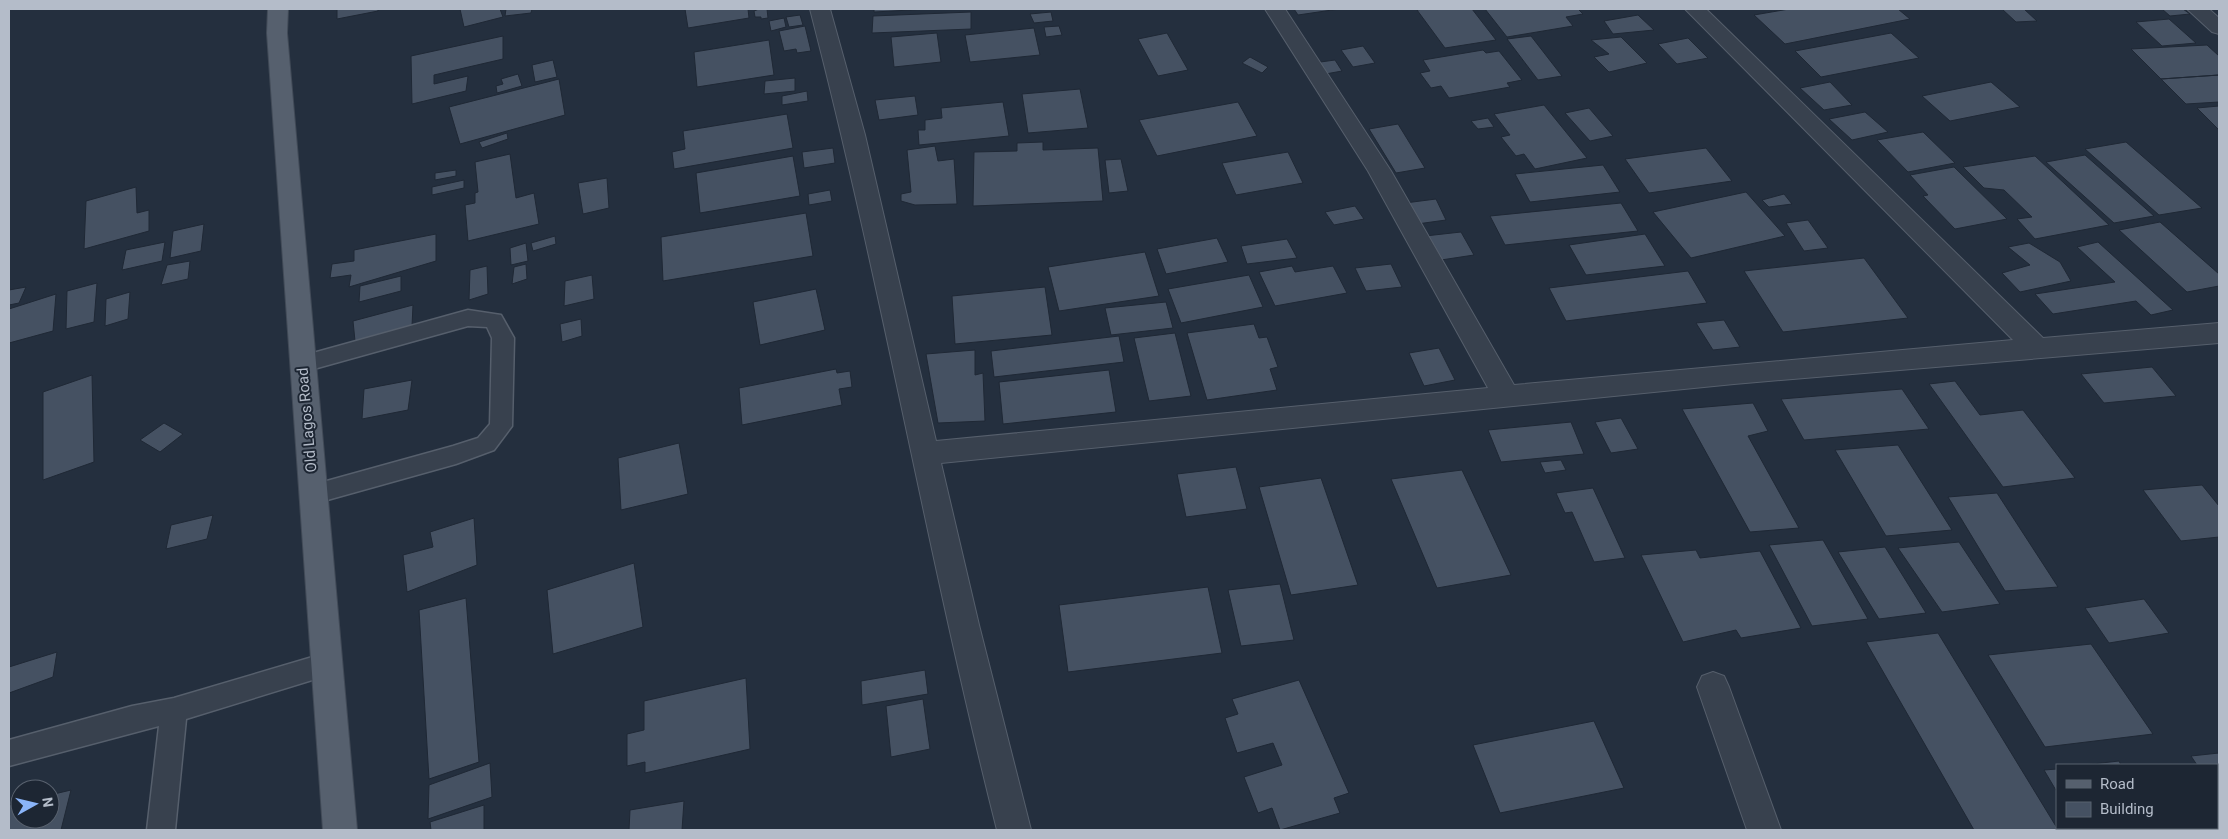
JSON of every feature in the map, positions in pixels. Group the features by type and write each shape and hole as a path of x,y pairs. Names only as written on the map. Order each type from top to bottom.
{"main road":[{"name":"Old Lagos Road","path":"278,9 277,33 340,830"}],"street":[{"path":"820,9 854,135 963,625 1014,830"},
{"path":"1275,9 1379,170 1506,396"},
{"path":"1695,9 2037,348"},
{"path":"2197,9 2219,28"},
{"path":"925,453 1506,396 2219,333"},
{"path":"1713,687 1764,830"}],"lane":[{"path":"303,364 468,318 494,320 503,338 501,426 486,444 456,455 313,494"},
{"path":"9,753 132,719 174,710 326,665"},
{"path":"162,830 174,710"}],"building":[{"path":"337,9 378,9 378,11 337,19"},
{"path":"460,9 500,9 503,17 464,27"},
{"path":"506,9 532,9 531,13 505,16"},
{"path":"685,9 748,9 749,18 688,28"},
{"path":"767,9 768,18 761,19 761,17 755,17 754,11"},
{"path":"874,9 929,9 874,12"},
{"path":"1294,9 1339,9 1298,15"},
{"path":"1472,9 1496,40 1445,48 1417,10"},
{"path":"1485,9 1578,9 1583,14 1566,17 1573,26 1507,37"},
{"path":"1789,9 1898,9 1910,19 1785,44 1754,15"},
{"path":"2002,9 2024,9 2037,21 2016,22"},
{"path":"2162,9 2183,9 2190,14 2170,16"},
{"path":"971,12 971,29 872,33 873,16"},
{"path":"1051,12 1053,21 1034,23 1030,14"},
{"path":"800,15 803,25 789,27 786,17"},
{"path":"1638,15 1654,30 1613,34 1604,21"},
{"path":"784,18 786,27 771,31 769,21"},
{"path":"2169,19 2196,43 2162,46 2136,22"},
{"path":"805,26 811,51 797,53 796,49 784,51 779,31"},
{"path":"1059,26 1062,35 1046,37 1044,27"},
{"path":"1034,28 1040,55 970,62 965,35"},
{"path":"937,33 941,62 894,67 891,37"},
{"path":"1167,33 1188,70 1158,76 1138,39"},
{"path":"1891,33 1919,58 1821,77 1795,51"},
{"path":"503,36 503,59 434,75 434,84 468,76 466,91 412,104 411,56"},
{"path":"1531,36 1562,76 1538,80 1507,39"},
{"path":"1621,37 1647,63 1609,72 1594,57 1609,54 1591,40"},
{"path":"1688,38 1708,58 1677,64 1658,44"},
{"path":"769,40 774,75 697,87 694,52"},
{"path":"2207,45 2219,56 2219,75 2161,79 2131,49"},
{"path":"1363,46 1375,63 1353,67 1341,50"},
{"path":"1483,50 1486,53 1499,51 1522,80 1507,83 1510,87 1449,98 1441,86 1431,88 1420,73 1430,71 1423,60"},
{"path":"1250,57 1268,67 1262,73 1242,63"},
{"path":"553,60 557,77 535,82 532,65"},
{"path":"1335,60 1342,71 1320,75 1313,63"},
{"path":"518,74 522,86 497,93 496,86 503,84 501,79"},
{"path":"2219,75 2219,102 2186,104 2161,79"},
{"path":"795,78 795,91 764,94 765,81"},
{"path":"559,79 565,115 460,144 449,107"},
{"path":"1830,82 1852,105 1824,110 1800,88"},
{"path":"1991,82 2020,107 1950,121 1922,96"},
{"path":"1080,89 1088,128 1028,133 1022,94"},
{"path":"807,91 808,101 782,105 782,96"},
{"path":"915,96 918,115 879,120 875,100"},
{"path":"1003,102 1009,136 919,145 918,130 925,130 925,120 942,118 941,108"},
{"path":"1238,102 1257,136 1157,156 1139,120"},
{"path":"1544,105 1587,158 1535,169 1524,154 1516,156 1501,137 1510,135 1494,114"},
{"path":"2219,106 2219,130 2197,108"},
{"path":"1589,108 1613,136 1590,141 1565,113"},
{"path":"1865,112 1888,132 1852,140 1829,119"},
{"path":"787,114 793,148 674,169 672,152 685,149 683,131"},
{"path":"1488,118 1494,127 1478,129 1471,121"},
{"path":"1398,124 1425,168 1396,173 1369,129"},
{"path":"1923,132 1955,163 1908,172 1877,140"},
{"path":"507,133 508,139 482,148 479,142"},
{"path":"1043,142 1043,150 1098,148 1103,201 973,206 974,152 1017,151 1017,143"},
{"path":"2126,142 2202,208 2159,215 2085,149"},
{"path":"935,146 938,161 954,159 957,204 915,205 901,201 901,194 911,192 907,150"},
{"path":"833,148 835,163 804,168 802,152"},
{"path":"1706,148 1732,181 1649,193 1625,159"},
{"path":"1288,152 1303,183 1236,195 1222,163"},
{"path":"510,154 516,198 534,193 539,224 468,241 465,205 475,203 475,193 478,192 475,162"},
{"path":"2085,155 2154,216 2114,223 2046,162"},
{"path":"793,156 800,196 700,213 696,173"},
{"path":"2035,156 2109,225 2035,239 2017,219 2032,217 2004,190 1984,188 1963,167"},
{"path":"1121,159 1128,191 1109,193 1105,160"},
{"path":"1603,165 1620,192 1530,202 1515,174"},
{"path":"1954,167 2007,219 1955,229 1923,196 1928,195 1910,175"},
{"path":"456,170 456,176 435,180 435,173"},
{"path":"607,178 609,208 583,214 578,183"},
{"path":"464,180 464,188 432,195 432,187"},
{"path":"136,187 137,213 149,210 149,231 84,249 86,201"},
{"path":"830,190 832,201 809,205 808,194"},
{"path":"1746,192 1785,236 1691,258 1653,212"},
{"path":"1784,194 1792,204 1769,207 1762,200"},
{"path":"1436,199 1446,220 1417,224 1405,203"},
{"path":"1621,203 1638,231 1505,245 1490,216"},
{"path":"1355,206 1364,219 1334,225 1325,212"},
{"path":"806,213 813,256 663,281 661,237"},
{"path":"1808,220 1828,248 1804,251 1786,223"},
{"path":"2160,222 2219,274 2219,286 2187,292 2119,230"},
{"path":"204,224 201,251 170,258 173,231"},
{"path":"1461,232 1474,255 1441,260 1425,236"},
{"path":"436,234 436,261 349,287 351,275 330,278 332,264 354,261 354,250"},
{"path":"1645,234 1665,266 1586,275 1569,245"},
{"path":"555,236 556,244 533,251 531,243"},
{"path":"1217,238 1228,262 1166,274 1157,249"},
{"path":"1287,239 1297,258 1247,264 1241,246"},
{"path":"165,242 162,261 122,270 126,250"},
{"path":"2098,242 2173,310 2151,315 2136,301 2053,314 2035,294 2115,282 2077,247"},
{"path":"526,243 528,261 511,265 510,248"},
{"path":"2029,243 2060,262 2071,281 2020,292 2002,273 2030,265 2008,247"},
{"path":"1145,252 1159,296 1059,311 1048,267"},
{"path":"1864,258 1908,318 1783,332 1744,271"},
{"path":"190,261 188,279 161,285 167,265"},
{"path":"526,264 527,279 512,284 514,267"},
{"path":"1391,264 1402,287 1366,291 1355,268"},
{"path":"487,266 488,294 469,300 470,270"},
{"path":"1292,266 1295,272 1333,266 1347,293 1275,306 1259,272"},
{"path":"1688,271 1707,303 1566,321 1549,288"},
{"path":"592,275 594,299 564,306 565,281"},
{"path":"1249,275 1263,307 1181,323 1168,289"},
{"path":"401,276 401,291 359,302 360,286"},
{"path":"97,283 94,322 66,329 67,291"},
{"path":"26,287 19,303 9,305 9,290"},
{"path":"1045,287 1052,335 955,344 952,296"},
{"path":"816,289 825,330 760,345 753,302"},
{"path":"130,292 128,319 105,326 106,299"},
{"path":"56,294 53,331 9,343 9,309"},
{"path":"1166,302 1173,328 1111,335 1105,308"},
{"path":"413,305 412,326 355,341 353,321"},
{"path":"581,319 582,336 562,342 560,324"},
{"path":"1724,320 1740,347 1713,350 1696,323"},
{"path":"1254,324 1259,338 1267,337 1278,367 1270,369 1277,390 1207,400 1187,333"},
{"path":"1175,333 1191,396 1149,401 1134,338"},
{"path":"1119,336 1124,362 994,377 991,351"},
{"path":"1439,348 1455,380 1424,386 1409,353"},
{"path":"975,350 975,375 983,373 985,421 938,423 926,354"},
{"path":"2152,367 2176,396 2104,403 2081,374"},
{"path":"836,369 837,373 850,371 852,387 839,389 842,405 742,425 739,388"},
{"path":"1109,370 1116,412 1003,424 999,382"},
{"path":"92,375 94,462 43,480 43,392"},
{"path":"412,380 408,410 362,419 364,389"},
{"path":"1955,381 1980,415 2023,410 2075,478 2003,487 1929,384"},
{"path":"1902,389 1929,429 1804,440 1781,399"},
{"path":"1753,403 1768,431 1748,436 1799,528 1750,532 1682,409"},
{"path":"1621,418 1638,449 1611,453 1595,422"},
{"path":"1571,422 1584,454 1501,462 1488,430"},
{"path":"164,423 183,434 160,452 140,440"},
{"path":"679,443 688,494 621,510 618,458"},
{"path":"1898,445 1952,530 1886,536 1835,450"},
{"path":"1561,460 1566,470 1545,473 1540,462"},
{"path":"1236,467 1247,509 1186,517 1177,474"},
{"path":"1462,470 1511,575 1437,588 1391,479"},
{"path":"1321,478 1358,585 1291,595 1259,487"},
{"path":"2202,485 2219,506 2219,537 2181,541 2143,490"},
{"path":"1593,488 1625,558 1594,562 1572,512 1565,513 1556,493"},
{"path":"1997,493 2058,587 2005,591 1948,497"},
{"path":"213,515 207,539 166,549 171,525"},
{"path":"474,518 477,565 407,592 403,555 433,547 430,532"},
{"path":"1823,540 1868,619 1812,626 1769,545"},
{"path":"1959,542 2000,604 1942,612 1898,548"},
{"path":"1885,547 1926,613 1879,619 1838,552"},
{"path":"1696,550 1700,558 1760,551 1801,628 1741,638 1736,630 1683,642 1641,555"},
{"path":"634,563 643,627 553,654 547,590"},
{"path":"1280,584 1294,640 1241,646 1228,590"},
{"path":"1208,587 1222,653 1068,672 1059,605"},
{"path":"466,598 479,762 429,779 419,610"},
{"path":"2144,599 2169,633 2109,643 2085,608"},
{"path":"1938,633 2056,829 2059,830 1974,830 1866,642"},
{"path":"2091,644 2153,734 2045,747 1988,655"},
{"path":"57,652 53,677 9,693 9,667"},
{"path":"925,670 928,694 862,705 861,681"},
{"path":"746,678 750,749 645,773 645,762 627,766 627,734 644,730 644,701"},
{"path":"1299,680 1349,793 1334,798 1340,813 1280,830 1272,808 1258,813 1244,777 1282,765 1273,743 1237,753 1225,718 1238,714 1232,699"},
{"path":"923,699 930,749 891,757 886,706"},
{"path":"1594,721 1624,788 1500,813 1473,745"},
{"path":"2219,753 2219,797 2218,764 2196,764 2191,756"},
{"path":"2119,761 2120,764 2093,764"},
{"path":"490,763 492,797 428,819 429,785"},
{"path":"2056,769 2056,790 2044,770"},
{"path":"71,790 61,830 9,830 10,805 10,829 60,829 60,793"},
{"path":"684,801 682,830 629,830 630,810"},
{"path":"484,805 484,830 431,830 430,822"},
{"path":"2219,815 2219,830 2194,830 2218,829"},
{"path":"2080,829 2164,830 2081,830"}]}
